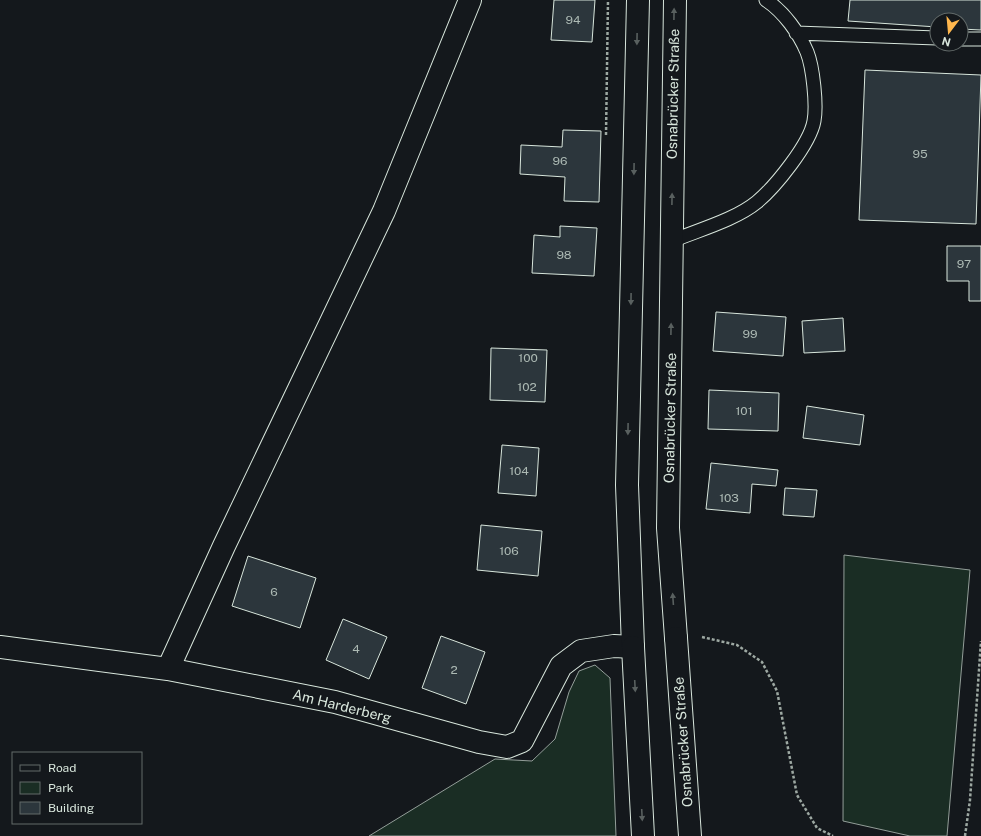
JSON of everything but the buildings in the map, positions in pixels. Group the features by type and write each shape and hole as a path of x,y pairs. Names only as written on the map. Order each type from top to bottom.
{"main road":[{"path":"168,669 224,546 384,211 470,0"},
{"path":"638,0 627,485 633,647 643,836"},
{"name":"Osnabrücker Straße","path":"675,0 668,528 690,836"},
{"name":"Am Harderberg","path":"0,647 168,669 335,702 479,742 507,747 522,741 561,666 581,651 614,646 633,647"}],"lane":[{"path":"672,241 735,215 757,202 787,168 805,143 814,122 815,96 807,53 790,24 766,0"},
{"path":"796,33 929,38"},
{"path":"969,39 981,39"}],"path":[{"path":"702,629 703,645"},
{"path":"676,638 703,637 737,645 762,662 777,691 797,795 817,828 833,836"},
{"path":"965,836 970,800 981,641"}],"green space":[{"path":"844,555 970,570 947,836 910,836 843,821"},
{"path":"595,665 610,678 616,836 369,836 495,759 532,761 555,739 569,692 579,671"}]}
